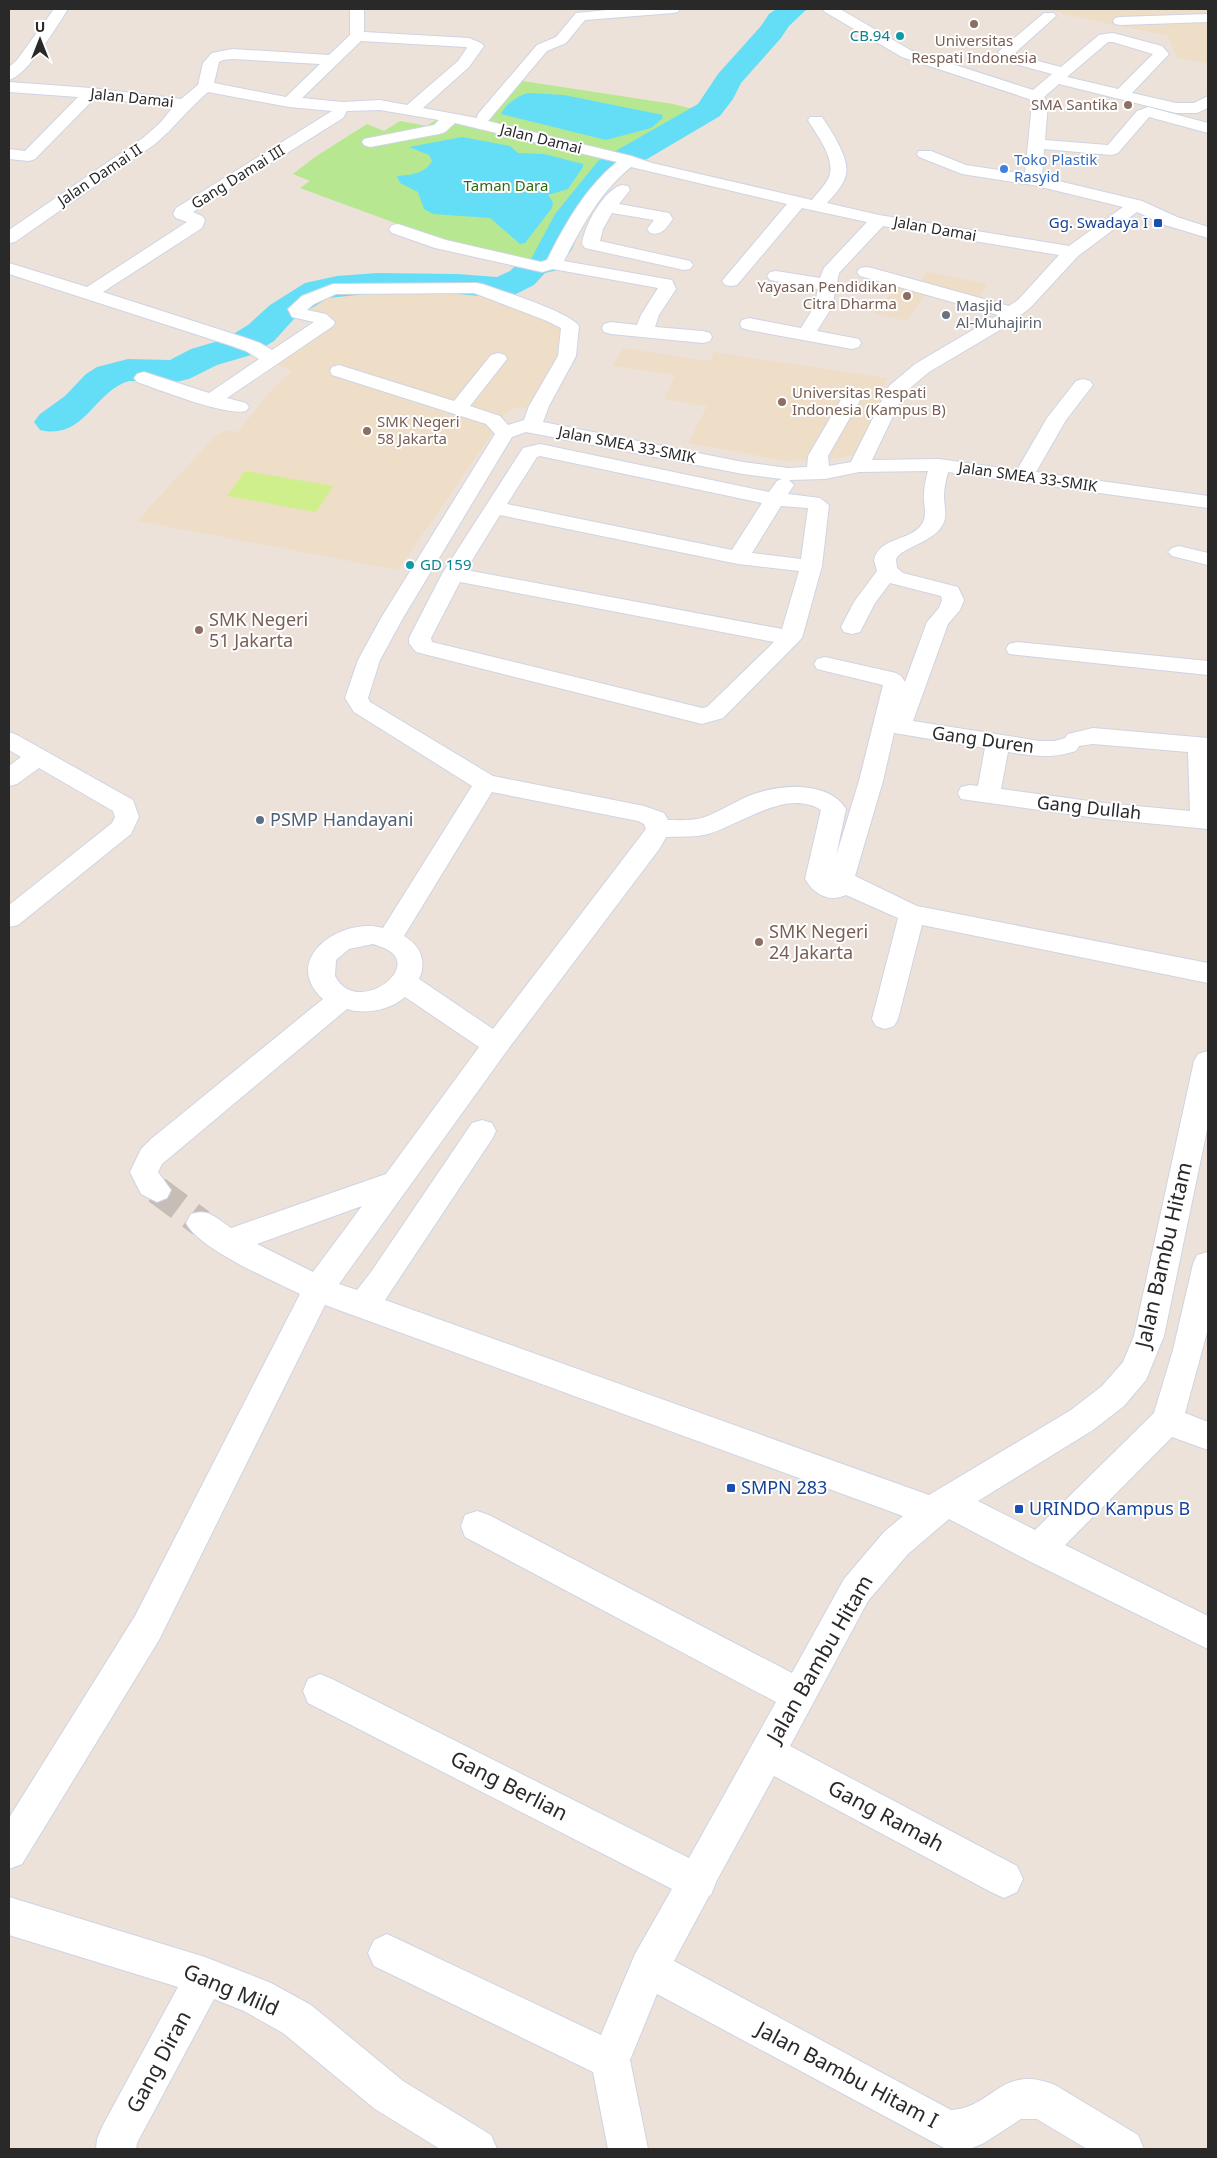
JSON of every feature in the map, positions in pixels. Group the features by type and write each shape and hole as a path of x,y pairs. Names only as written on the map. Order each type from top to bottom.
{"street":[{"path":"9,75 22,64 61,9"},
{"path":"290,102 357,36 357,9"},
{"path":"484,117 542,48 561,40 581,16 673,9"},
{"path":"830,9 906,54 1035,96 1040,103 1033,180"},
{"path":"1049,16 1006,52 1007,54 1013,59 1060,76 1176,108 1188,109 1202,106 1208,100"},
{"path":"1120,21 1208,18"},
{"path":"357,36 476,46 464,64 410,111"},
{"path":"1035,96 1100,40 1107,37 1157,48 1161,54 1122,94"},
{"path":"205,88 209,65 212,59 219,55 232,54 334,60"},
{"name":"Jalan Damai","path":"9,87 91,93 184,104 205,88 290,102 342,107 380,105 452,118 797,203 879,220 1072,252"},
{"path":"12,173 91,93"},
{"name":"Jalan Damai II","path":"9,238 149,141 166,126 184,104"},
{"name":"Gang Damai III","path":"89,294 196,224 196,220 182,214 182,212 337,115 342,107"},
{"path":"1037,144 1112,150 1143,114 1148,112 1208,128"},
{"path":"370,142 439,129 452,118"},
{"path":"815,206 837,177 838,170 830,142 816,120"},
{"path":"9,154 29,156"},
{"path":"925,154 962,168 1033,180 1136,205 1171,221 1208,233"},
{"path":"555,263 583,210 624,159"},
{"path":"646,167 633,177 608,207 591,237 591,244 684,266"},
{"path":"731,281 797,203"},
{"path":"859,466 896,390 922,368 1012,313 1033,296 1072,252 1136,205"},
{"path":"608,207 663,217 664,219 656,229"},
{"path":"806,334 823,307 830,272 879,220"},
{"path":"398,229 441,244 542,267 555,263 666,284 667,289 650,315 644,332"},
{"path":"9,268 245,344 274,359"},
{"path":"866,272 1012,313"},
{"path":"776,276 826,285"},
{"path":"210,400 274,359 326,322 320,318 298,313 297,309 308,300 323,292 349,288 476,288 553,316 570,326 567,356 539,406 532,426"},
{"path":"749,324 852,342"},
{"path":"611,328 703,337"},
{"path":"458,409 498,359"},
{"path":"9,1851 147,1628 318,1289 496,1045 651,842 658,829 655,819 644,814 486,783 362,707 356,698 369,660 392,618 505,433 493,420 339,371"},
{"path":"144,378 210,400 239,407"},
{"path":"1024,475 1057,418 1082,385"},
{"path":"824,473 817,467 818,456 852,395"},
{"name":"Jalan SMEA 33-SMIK","path":"505,433 522,426 532,426 743,468 788,474 824,473 859,466 939,465 1024,475 1208,502"},
{"path":"536,450 776,500 813,502 819,505 810,566 791,638 715,714 707,716 424,647 420,643 420,638 453,574 530,452 536,450"},
{"path":"852,627 864,602 887,572 886,556 890,550 926,533 936,519 934,493 939,465"},
{"path":"738,558 776,500 788,474"},
{"path":"494,508 738,558 810,566"},
{"path":"1179,552 1208,558"},
{"path":"887,572 895,578 942,589 950,592 952,595 949,610 938,622 904,683 894,685 871,781 842,876 846,884 912,914 1208,973"},
{"path":"453,574 791,638"},
{"path":"392,618 427,624"},
{"path":"1017,649 1208,668"},
{"path":"825,664 904,683"},
{"name":"Gang Duren","path":"904,683 901,723 905,729 1049,749 1093,736 1204,746"},
{"path":"9,740 124,806 127,817 122,828 9,918"},
{"name":"Gang Dullah","path":"998,742 979,794 1104,811 1206,821"},
{"path":"1204,746 1206,821"},
{"path":"9,778 38,757"},
{"path":"390,938 486,783"},
{"path":"658,829 702,828 734,815 761,800 792,795 822,799 834,809 818,879 824,886 834,890 846,884"},
{"path":"885,1019 912,914"},
{"path":"374,935 390,938 403,946 410,958 411,970 405,983 393,994 377,1000 359,1002 342,998 328,990 321,978 321,965 328,952 340,942 356,936 374,935"},
{"path":"405,983 496,1045"},
{"path":"156,1190 151,1186 144,1172 151,1157 342,998"},
{"name":"Jalan Bambu Hitam","path":"610,2060 649,1968 698,1882 856,1590 873,1567 896,1543 940,1506 1082,1420 1113,1396 1135,1370 1149,1336 1208,1061"},
{"path":"363,1305 382,1281 482,1131"},
{"path":"227,1242 397,1182"},
{"path":"201,1223 227,1242 318,1289 940,1506 1039,1549 1208,1633"},
{"path":"1039,1549 1167,1421 1188,1350 1208,1264"},
{"path":"1167,1421 1208,1436"},
{"path":"477,1526 798,1695"},
{"name":"Gang Berlian","path":"320,1691 698,1882"},
{"name":"Gang Ramah","path":"767,1753 1004,1879"},
{"name":"Gang Mild","path":"9,1916 205,1976 257,1997 297,2019 389,2095 477,2149"},
{"path":"387,1953 610,2060 628,2149"},
{"name":"Jalan Bambu Hitam I","path":"649,1968 948,2130 970,2130 1016,2099 1041,2099 1124,2149"},
{"name":"Gang Diran","path":"116,2149 117,2139 205,1976"}],"shaded area":[{"path":"1050,9 1208,9 1208,64 1177,58 1168,36 1066,15"},
{"name":"Yayasan Pendidikan Citra Dharma","path":"927,272 987,284 979,300 929,291 906,321 874,313 901,282 916,285"},
{"name":"SMK Negeri 58 Jakarta","path":"463,290 488,297 563,326 562,357 529,409 518,407 507,412 398,570 137,521 216,435 227,430 238,432 268,394 292,371 272,362 323,314 303,308 341,291"},
{"name":"Universitas Respati Indonesia (Kampus B)","path":"623,348 710,361 714,352 887,378 865,443 855,455 832,459 785,461 688,443 707,406 664,399 675,375 613,366"}],"green space":[{"name":"Taman Dara","path":"516,80 673,104 701,111 609,164 570,209 543,261 534,262 444,241 300,188 310,181 293,174 315,157 367,124 384,131 400,121 427,126 438,118 477,126"},
{"path":"245,471 333,486 316,512 227,496"}],"water":[{"path":"529,93 564,95 663,115 662,119 651,128 606,140 501,114 513,100"},
{"path":"462,137 510,146 518,153 544,154 583,164 583,167 568,189 548,195 553,202 552,208 525,243 520,244 490,218 433,214 424,209 418,192 400,183 397,176 421,171 432,161 429,155 409,147"}],"waterway":[{"path":"546,263 555,249 571,214 609,168 709,110 718,99 728,80 771,32 779,20 793,9"},
{"path":"53,422 78,404 99,382 110,375 128,370 176,371 204,357 238,347 261,333 282,312 317,290 337,286 377,283 457,284 502,288 522,278 529,271"}],"tunnel":[{"path":"157,1190 201,1223"}],"place":[{"name":"Universitas Respati Indonesia","path":"974,24"},
{"name":"CB.94","path":"900,36"},
{"name":"SMA Santika","path":"1128,105"},
{"name":"Toko Plastik Rasyid","path":"1004,169"},
{"name":"Gg. Swadaya I","path":"1158,223"},
{"name":"Yayasan Pendidikan Citra Dharma","path":"907,296"},
{"name":"Masjid Al-Muhajirin","path":"946,315"},
{"name":"Universitas Respati Indonesia (Kampus B)","path":"782,402"},
{"name":"SMK Negeri 58 Jakarta","path":"367,431"},
{"name":"GD 159","path":"410,565"},
{"name":"SMK Negeri 51 Jakarta","path":"199,630"},
{"name":"PSMP Handayani","path":"260,820"},
{"name":"SMK Negeri 24 Jakarta","path":"759,942"},
{"name":"SMPN 283","path":"731,1488"},
{"name":"URINDO Kampus B","path":"1019,1509"}]}
